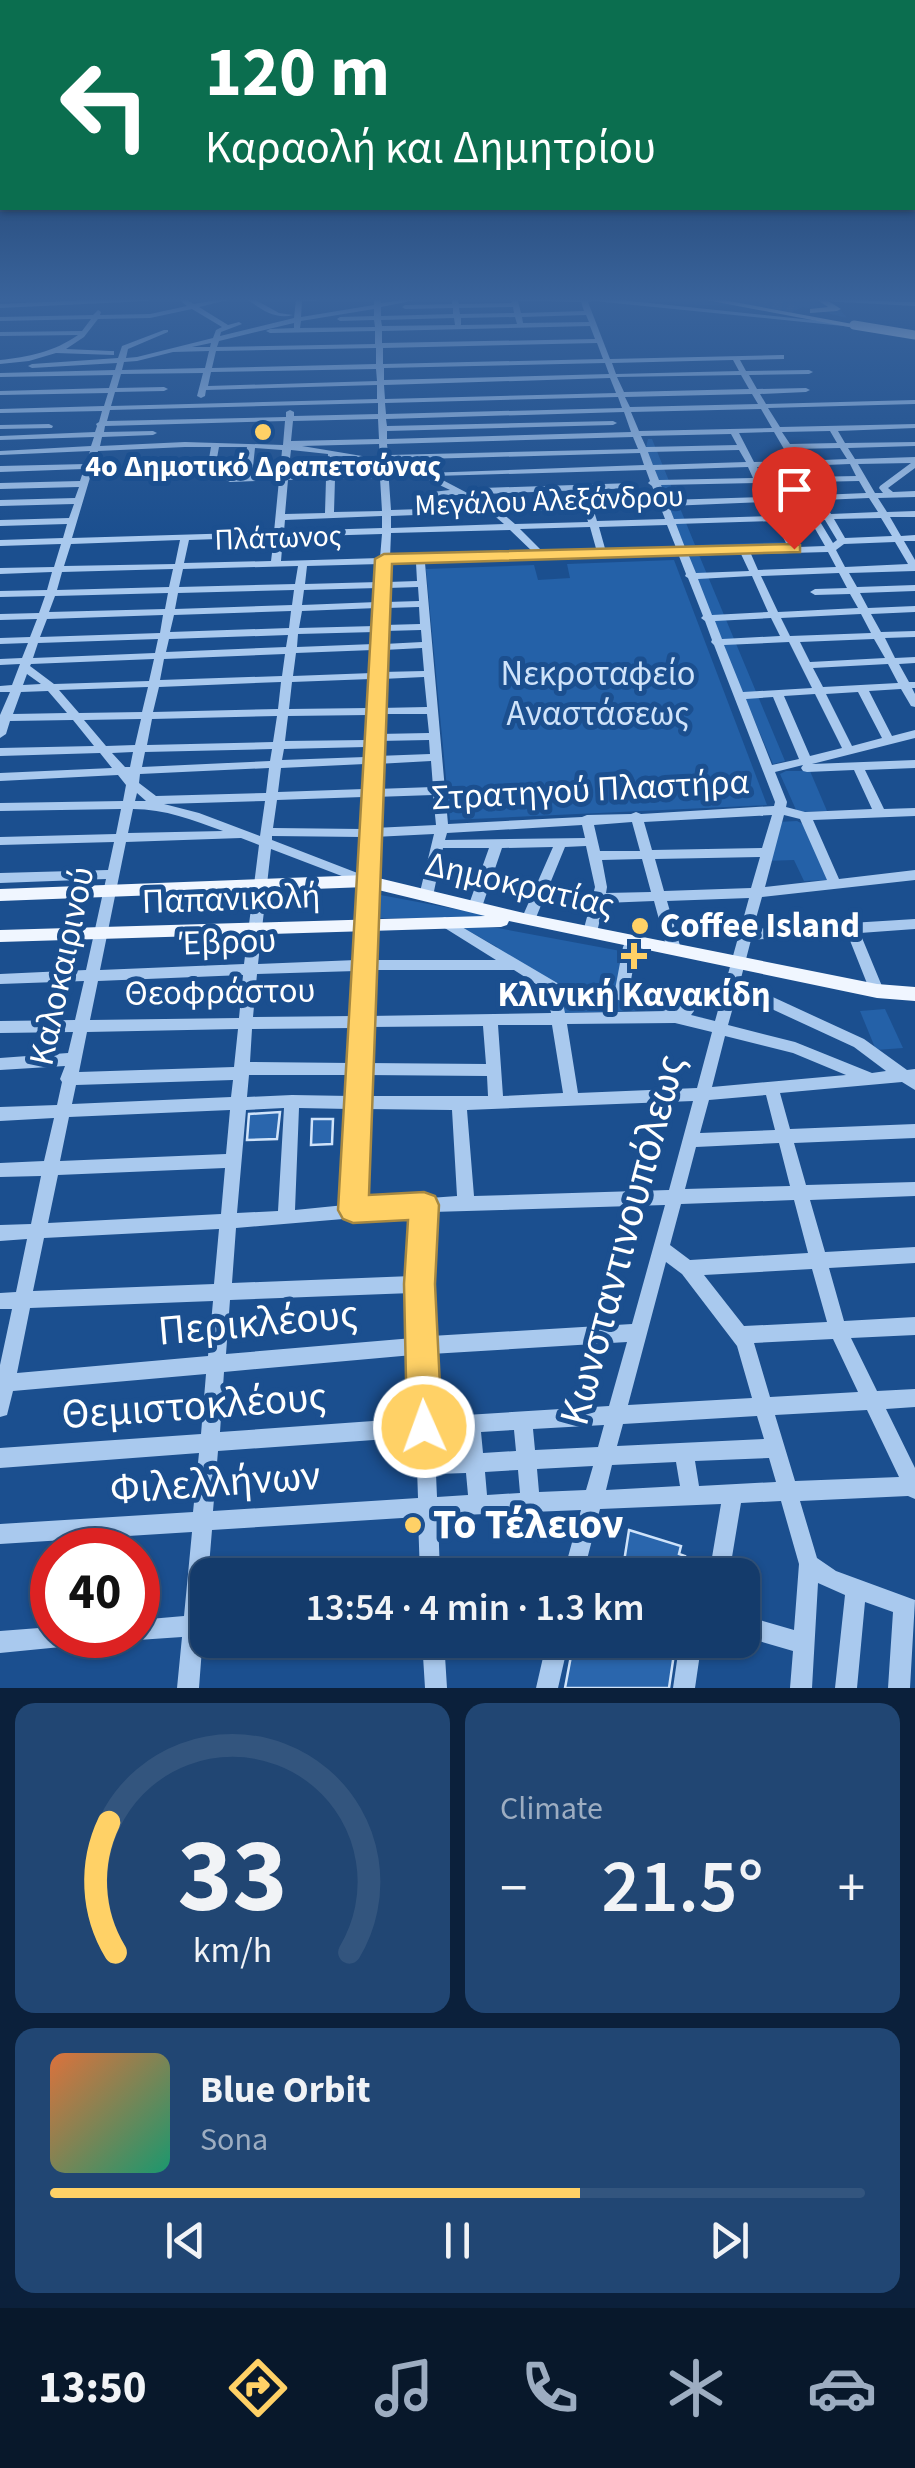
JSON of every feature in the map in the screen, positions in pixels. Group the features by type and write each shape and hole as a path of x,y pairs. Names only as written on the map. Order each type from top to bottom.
{"main road":[{"name":"Δημοκρατίας","path":"0,895 366,881 528,920 674,949 734,972 915,994"},
{"name":"Δημοκρατίας","path":"365,924 499,921 734,972 915,1004"},
{"name":"Παπανικολή","path":"0,936 365,924"}],"street":[{"path":"1,432 27,378"},
{"path":"0,734 51,593 115,378"},
{"path":"149,448 168,378"},
{"path":"190,447 206,378"},
{"path":"258,404 262,378"},
{"path":"276,564 293,378"},
{"path":"353,1210 371,759 386,531 380,378"},
{"path":"419,378 419,382"},
{"path":"534,378 548,437"},
{"path":"204,388 540,378"},
{"path":"616,378 652,484 781,802 779,810"},
{"path":"706,378 746,431"},
{"path":"747,378 842,541"},
{"path":"466,380 487,506"},
{"path":"0,393 164,389"},
{"path":"0,410 806,390"},
{"path":"413,400 415,416"},
{"path":"882,402 897,424 910,426"},
{"path":"1,432 154,428 195,422 915,402"},
{"path":"701,408 713,432"},
{"path":"672,409 681,433"},
{"path":"382,429 613,424"},
{"path":"1,432 49,426"},
{"path":"0,452 910,426"},
{"path":"788,447 915,441 910,426"},
{"path":"690,576 915,567 833,429"},
{"path":"734,431 794,549"},
{"path":"570,436 602,553"},
{"path":"528,437 544,505"},
{"path":"215,446 211,470 230,479 384,475"},
{"path":"247,479 251,446"},
{"path":"287,446 384,460 742,447"},
{"path":"329,514 332,453"},
{"path":"384,460 461,491 487,506 541,555"},
{"path":"422,474 915,462"},
{"path":"886,491 915,462"},
{"path":"0,468 87,466"},
{"path":"652,484 759,480"},
{"path":"808,480 915,494"},
{"path":"0,486 82,484"},
{"path":"484,491 632,486"},
{"path":"280,517 487,506 817,498 867,486"},
{"path":"435,494 461,491"},
{"path":"0,503 77,501"},
{"name":"Μεγάλου Αλεξάνδρου","path":"0,543 915,514"},
{"path":"813,517 891,661 910,685 915,704"},
{"path":"0,523 72,521"},
{"name":"Καλοκαιρινού","path":"0,1408 129,802 130,775 147,716 185,537"},
{"name":"Πλάτωνος","path":"0,571 830,548 842,541 915,538"},
{"path":"744,550 774,615 806,664 849,751"},
{"path":"420,558 442,826 426,896"},
{"path":"203,1558 254,929 303,563"},
{"path":"0,594 422,584"},
{"path":"815,592 915,588"},
{"path":"0,617 424,604"},
{"path":"706,618 915,609"},
{"path":"0,642 426,627"},
{"path":"716,642 915,634"},
{"path":"0,662 26,664 428,645"},
{"path":"806,664 915,660"},
{"path":"26,664 153,800"},
{"path":"0,689 431,674"},
{"path":"738,696 910,685"},
{"path":"861,687 889,741"},
{"path":"777,693 801,765"},
{"path":"3,718 433,710"},
{"path":"768,770 915,734"},
{"path":"0,752 435,736"},
{"path":"0,777 130,775 437,757"},
{"path":"801,765 915,764"},
{"path":"858,767 880,813"},
{"path":"0,807 440,791"},
{"path":"0,797 73,805"},
{"path":"129,802 165,807 266,839 366,881"},
{"name":"Στρατηγού Πλαστήρα","path":"266,839 442,826 779,810 805,816 915,812"},
{"name":"Κωνσταντινουπόλεως","path":"582,1558 591,1500 779,810"},
{"path":"636,816 674,949"},
{"path":"805,816 835,884"},
{"path":"587,819 597,856 600,898 590,932"},
{"path":"0,841 241,834"},
{"path":"528,920 560,842"},
{"path":"440,844 592,842"},
{"path":"475,907 497,844"},
{"path":"597,856 767,852"},
{"path":"0,878 112,874"},
{"path":"600,898 756,893 915,876"},
{"path":"445,922 554,988 571,1098"},
{"path":"744,936 915,924"},
{"path":"854,931 877,990"},
{"path":"630,948 619,993 623,996 721,1022 875,1080"},
{"name":"Έβρου","path":"0,979 363,965 518,966"},
{"path":"734,972 859,1043 911,1078"},
{"name":"Θεοφράστου","path":"0,1027 674,1016 721,1022"},
{"path":"490,1020 496,1102"},
{"path":"0,1064 72,1059"},
{"path":"68,1080 242,1071 494,1070"},
{"path":"0,1114 292,1101 459,1104 702,1094 911,1078"},
{"path":"771,1087 838,1331 912,1483"},
{"path":"286,1218 292,1101"},
{"path":"459,1104 466,1204"},
{"path":"689,1140 915,1130"},
{"path":"0,1170 235,1161"},
{"path":"0,1233 286,1218 424,1205 673,1200 915,1189"},
{"path":"424,1205 420,1284 429,1558"},
{"path":"660,1248 688,1268 739,1336 764,1409 809,1564 800,1688"},
{"path":"688,1268 915,1256"},
{"path":"0,1301 420,1284"},
{"path":"739,1336 915,1326"},
{"name":"Περικλέους","path":"5,1372 217,1364 636,1333"},
{"name":"Θεμιστοκλέους","path":"0,1458 424,1427 915,1398"},
{"path":"523,1421 530,1502"},
{"path":"472,1424 478,1504"},
{"path":"426,1466 773,1448"},
{"path":"684,1453 691,1495"},
{"name":"Φιλελλήνων","path":"0,1534 478,1504 912,1483"},
{"path":"722,1558 733,1494"},
{"path":"809,1564 856,1590 910,1608 898,1688"},
{"path":"846,1688 856,1590"},
{"path":"160,1628 190,1626"},
{"path":"760,1631 804,1644"},
{"path":"0,1642 30,1639"},
{"path":"188,1688 194,1658"},
{"path":"434,1658 436,1688"},
{"path":"547,1688 554,1658"},
{"path":"684,1688 688,1658"}],"green space":[{"path":"648,439 652,439 695,545 787,542 789,546 697,549 684,545 646,447"},
{"path":"699,555 785,761 773,764 685,556"},
{"name":"Νεκροταφείο Αναστάσεως","path":"674,560 767,805 450,820 426,569 534,565 538,580 570,578 567,564"},
{"path":"810,771 827,811 797,812 780,774"},
{"path":"777,822 803,824 829,880 804,881 794,860 764,861"},
{"path":"370,893 503,918 369,918"},
{"path":"460,926 498,928 626,952 615,997 706,1018 661,1010 562,1013 558,985 497,953 497,947"},
{"path":"885,1009 903,1048 876,1050 860,1011"}],"building":[{"path":"280,1112 277,1139 247,1140 249,1114"},
{"path":"312,1119 333,1119 332,1144 311,1145"},
{"path":"629,1530 681,1546 679,1554 685,1556 685,1558 625,1558"},
{"path":"571,1658 673,1658 669,1688 565,1688"}],"place":[{"name":"4ο Δημοτικό Δραπετσώνας","path":"263,432"},
{"name":"Coffee Island","path":"640,926"},
{"name":"Κλινική Κανακίδη","path":"634,956"},
{"name":"Το Τέλειον","path":"413,1525"}],"route":[{"path":"424,1427 420,1284 424,1205 353,1210 371,759 384,559 794,549"}]}
